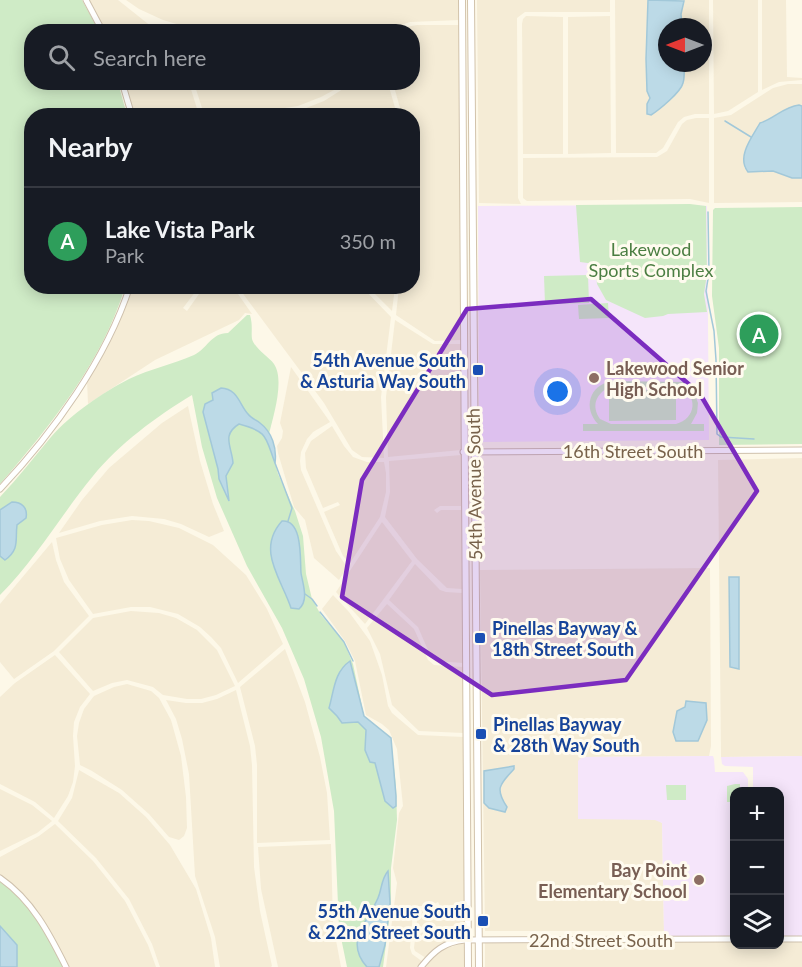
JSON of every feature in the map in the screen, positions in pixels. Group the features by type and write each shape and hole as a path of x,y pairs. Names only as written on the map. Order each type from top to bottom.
{"main road":[{"name":"54th Avenue South","path":"462,0 468,967"},
{"name":"54th Avenue South","path":"471,0 479,967"}],"street":[{"path":"86,0 99,24"},
{"path":"125,90 130,108"},
{"path":"0,489 52,427 88,375 109,339 127,294"},
{"name":"16th Street South","path":"464,452 802,450"},
{"path":"0,878 24,898 37,914 66,967"},
{"name":"22nd Street South","path":"421,967 432,953 442,946 468,940 730,939"},
{"path":"784,939 802,939"}],"highlighted area":[{"path":"591,299 700,394 757,491 626,680 492,695 342,597 362,480 467,309"}],"shaded area":[{"path":"89,0 118,0 148,24 101,24"},
{"path":"126,0 460,0 460,20 404,24 176,24 139,9"},
{"path":"477,0 610,0 610,12 525,12 517,18 518,198 521,204 479,203"},
{"path":"615,0 648,0 646,59 651,115 682,86 685,72 709,72 709,114 684,117 678,122 663,148 656,153 616,153"},
{"path":"683,0 709,0 709,18 681,18"},
{"path":"713,0 758,0 758,92 728,111 714,114"},
{"path":"762,0 786,0 787,77 802,78 802,80 779,82 762,90"},
{"path":"526,16 563,17 563,154 523,154 522,24"},
{"path":"610,16 611,153 568,154 568,17"},
{"path":"420,25 460,25 461,340 435,341 396,315 398,294 420,294 420,108 400,108 395,90 420,90"},
{"path":"788,84 802,84 802,106 799,105 776,114 771,120 760,123 744,151 744,167 748,172 773,171 792,178 802,178 802,202 714,203 714,118 731,115 773,88"},
{"path":"127,90 191,90 197,108 133,108"},
{"path":"196,90 334,90 298,106 285,108 202,108"},
{"path":"341,90 390,90 395,108 306,108 324,101"},
{"path":"696,118 709,118 709,203 690,199 527,201 523,198 523,158 657,157 667,151 682,124"},
{"name":"Lakewood Senior High School","path":"478,206 707,206 709,440 479,442"},
{"path":"129,294 194,294 183,308 187,311 199,294 238,294 252,314 245,313 239,320 155,360 88,404 87,380 111,340"},
{"path":"243,294 369,294 391,317 381,397 384,458 362,457 352,450 324,403"},
{"path":"375,294 394,294 392,311"},
{"path":"395,320 433,344 461,344 461,450 388,457 386,397"},
{"path":"291,367 330,422 313,432 307,439 300,461 301,470 336,551 347,567 339,580 314,558 305,520 294,507 278,453 277,446 283,431 280,423"},
{"path":"188,406 200,461 224,531 209,537 164,519 132,516 100,521 59,533 82,500 109,468 162,423"},
{"path":"332,426 353,457 367,462 384,462 386,473 386,492 380,517 350,563 343,556 324,512 340,505 338,502 323,508 306,468 305,453 311,441"},
{"path":"461,455 461,506 440,506 434,510 437,513 441,510 461,510 462,589 447,588 417,559 385,517 390,492 389,461"},
{"path":"802,458 802,756 721,757 718,460"},
{"path":"132,520 149,521 179,528 213,545 246,575 267,609 283,644 238,683 221,648 200,627 178,614 150,607 131,607 93,614 69,580 60,559 56,538 102,525"},
{"path":"382,522 412,561 365,624 336,592"},
{"path":"52,542 64,582 89,616 54,651 14,679 0,662 0,604"},
{"path":"415,564 440,590 462,593 463,663 436,661 431,657 418,627 389,600"},
{"path":"710,568 711,746 709,756 582,757 662,823 664,931 485,931 480,570"},
{"path":"333,595 349,612 370,641 392,713 418,735 464,737 465,939 437,947 426,958 415,951 419,910 431,910 440,906 438,902 430,906 417,906 413,912 410,948 412,954 423,962 418,967 386,967 397,883 393,868 399,813 403,806 397,749 389,730 366,715 355,661 345,641 322,609"},
{"path":"387,604 414,629 428,660 434,665 463,667 463,733 419,731 392,705 380,654 367,628"},
{"path":"131,611 159,613 176,618 197,630 217,650 235,686 201,699 163,695 153,687 127,680 93,691 59,652 93,618"},
{"path":"285,649 305,702 320,757 327,793 330,840 257,843 255,746 240,687"},
{"path":"55,655 90,694 80,707 74,722 73,782 68,796 54,818 35,802 0,784 0,697 15,683"},
{"path":"127,684 151,691 159,698 171,720 181,756 186,797 187,828 184,836 179,840 169,837 149,814 122,790 80,765 77,736 84,709 94,696"},
{"path":"236,690 250,746 254,867 271,967 220,967 215,937 195,876 189,774 182,739 176,719 166,700 202,703"},
{"name":"Bay Point Elementary School","path":"713,756 715,772 743,772 748,779 748,787 730,787 730,937 664,937 662,823 655,820 578,819 578,761 582,757"},
{"path":"802,756 802,937 784,937 784,787 753,787 753,767 725,766 722,764 721,757"},
{"path":"79,770 119,793 146,817 170,845 196,889 211,938 215,967 160,967 152,944 129,899 96,858 58,821 72,798"},
{"path":"0,789 32,805 52,821 37,833 0,851"},
{"path":"55,824 93,861 125,901 148,945 156,967 69,967 39,913 26,896 0,875 0,857 39,836"},
{"path":"331,844 333,924 341,967 278,967 261,889 258,847"},
{"path":"730,941 730,949 784,949 784,941 802,941 802,967 485,967 485,942"},
{"path":"465,943 466,967 424,967 440,950"}],"green space":[{"path":"0,0 82,0 95,24 24,24 24,90 120,90 125,108 24,108 24,294 122,294 103,341 73,392 0,484"},
{"name":"Lakewood Sports Complex","path":"690,204 706,206 707,274 704,294 707,312 645,318 606,300 597,284 595,264 580,262 576,205"},
{"path":"802,207 802,444 719,445 719,348 712,296 713,210 715,208"},
{"path":"588,275 589,303 545,304 544,276"},
{"path":"608,303 609,318 579,319 578,305"},
{"path":"247,315 250,315 251,319 254,343 274,364 277,371 277,399 269,434 274,444 278,474 295,511 303,536 306,574 312,599 321,615 344,642 353,664 364,716 391,738 397,820 391,868 391,906 383,967 347,967 339,928 334,811 321,737 304,679 282,628 247,566 217,498 202,447 192,395 139,431 103,464 37,552 0,595 0,497 51,437 77,412 108,391 137,375 194,355 213,338 228,333"},
{"path":"611,381 683,382 693,390 698,403 697,413 691,424 704,424 704,431 583,431 583,424 598,424 591,411 591,398 593,393","holes":["609,387 679,387 690,395 692,407 688,417 676,424 611,424 600,419 597,414 596,401"]},
{"path":"609,390 676,390 676,420 609,421"},
{"path":"740,784 740,787 730,787 730,802 727,802 727,786"},
{"path":"666,785 686,785 686,800 667,800"},
{"path":"0,881 22,899 35,915 64,967 0,967"}],"water":[{"path":"648,0 684,1 681,18 658,18 658,72 684,72 683,83 674,96 651,115 647,114 647,104 650,98 647,91"},
{"path":"802,106 802,178 792,178 773,171 748,172 744,154 760,123 788,108"},
{"path":"221,388 235,394 249,415 264,427 271,436 275,452 275,463 267,441 256,430 239,424 230,432 229,442 233,463 226,476 229,501 219,479 203,412 205,404 213,400 212,393"},
{"path":"12,502 24,506 26,518 17,525 15,548 5,560 0,556 0,510"},
{"path":"282,521 294,526 299,541 305,597 299,609 291,608 273,564 271,543"},
{"path":"729,577 739,577 739,669 730,667"},
{"path":"350,661 364,716 391,738 396,796 396,806 393,808 385,801 375,763 370,762 365,750 366,730 358,722 342,723 329,708 338,676"},
{"path":"686,701 706,703 707,720 698,741 676,741 673,732 677,711 685,707"},
{"path":"514,766 500,787 501,796 507,807 505,812 489,808 484,803 484,771"},
{"path":"388,871 390,903 385,945 379,967 367,967 360,958 357,940 378,898"},
{"path":"0,926 17,945 17,967 0,967"}],"waterway":[{"path":"725,121 751,137"},
{"path":"708,212 709,273 706,291 714,331 717,434 721,437 754,439"},
{"path":"275,463 292,508 288,521"},
{"path":"305,594 317,606"},
{"path":"320,612 344,642 353,661"}],"place":[{"name":"Lake Vista Park","path":"759,334"},
{"name":"54th Avenue South & Asturia Way South","path":"478,370"},
{"name":"Lakewood Senior High School","path":"594,378"},
{"name":"Pinellas Bayway & 18th Street South","path":"480,638"},
{"name":"Pinellas Bayway & 28th Way South","path":"481,734"},
{"name":"Bay Point Elementary School","path":"699,880"},
{"name":"55th Avenue South & 22nd Street South","path":"483,921"}]}
